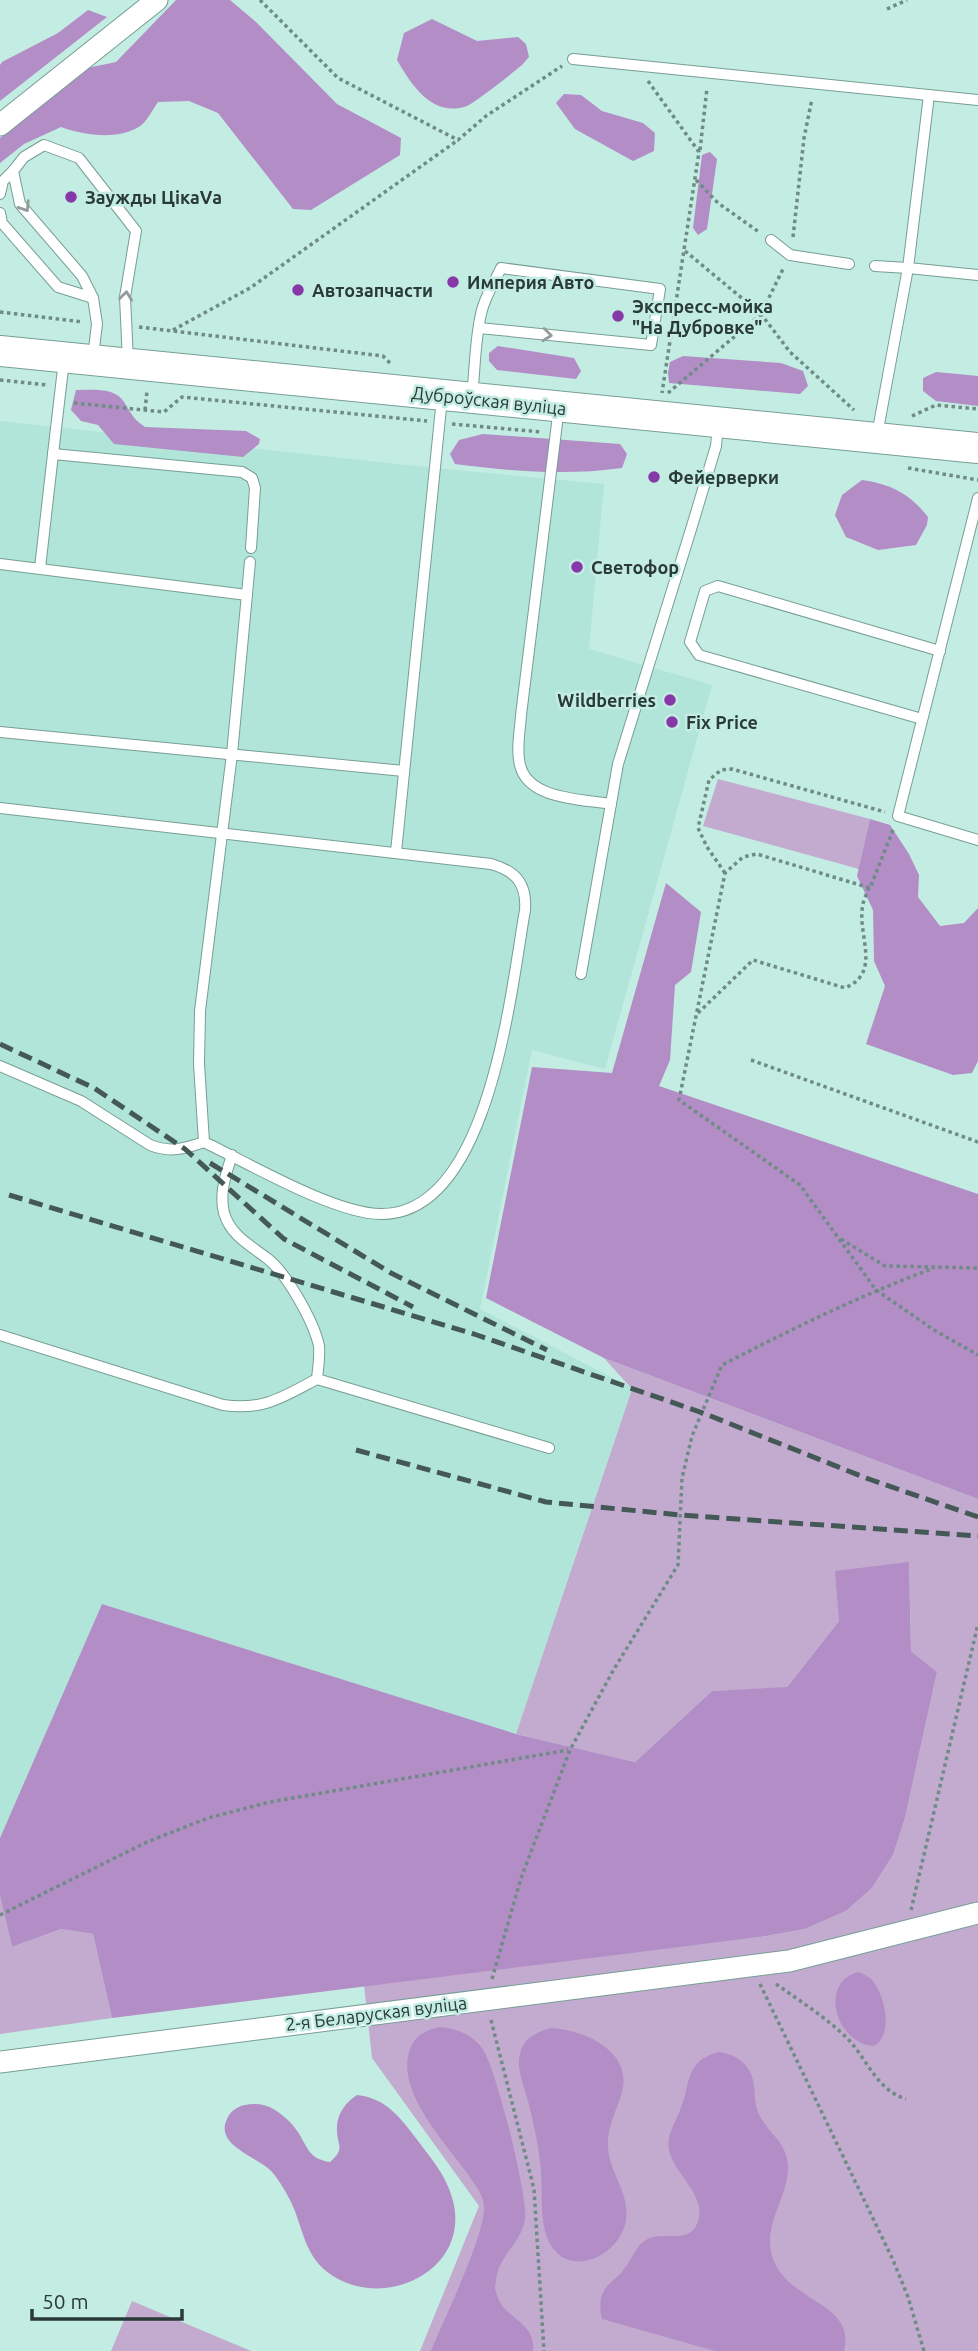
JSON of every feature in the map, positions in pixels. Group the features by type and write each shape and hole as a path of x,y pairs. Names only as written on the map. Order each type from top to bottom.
{"main road":[{"name":"Дуброўская вуліца","path":"0,351 128,364 441,409 472,398 558,420 873,424 978,448"}],"street":[{"path":"0,125 157,0"},
{"name":"2-я Беларуская вуліца","path":"0,2062 752,1967 820,1955 978,1913"}],"lane":[{"path":"573,59 978,100"},
{"path":"873,424 908,268 929,95"},
{"path":"0,194 3,181 24,157 44,145 79,158 136,231 125,297 128,364"},
{"path":"13,171 20,204 82,276 93,298 97,324 79,359 60,387 40,568"},
{"path":"0,213 2,223 58,287 93,298"},
{"path":"771,240 790,255 849,264"},
{"path":"875,266 978,275"},
{"path":"472,398 479,328 481,312 501,268 660,289 651,345 479,328"},
{"path":"396,852 441,409"},
{"path":"558,420 518,757 520,769 536,787 549,793 611,804"},
{"path":"581,974 618,764 716,446 719,422"},
{"path":"53,454 242,472 252,478 256,488 251,548"},
{"path":"978,498 898,816 978,840"},
{"path":"204,1142 198,1038 232,754 250,562"},
{"path":"0,564 247,595"},
{"path":"922,719 699,655 691,642 705,591 718,586 940,651"},
{"path":"0,732 404,771"},
{"path":"0,808 396,852 503,867 523,884 526,896 498,1059 478,1124 463,1157 432,1196 415,1207 398,1213 379,1214 337,1204 204,1142 174,1151 162,1150 81,1101 0,1066"},
{"path":"232,1155 223,1184 224,1214 243,1242 268,1259 285,1277 307,1317 319,1347 317,1379"},
{"path":"0,1335 223,1405 258,1407 274,1402 317,1379 549,1448"}],"path":[{"path":"260,0 338,78 458,140"},
{"path":"887,9 907,0"},
{"path":"171,331 250,288 458,140 486,116 573,59"},
{"path":"637,66 699,152"},
{"path":"661,399 696,180 708,73"},
{"path":"696,180 718,203 771,240"},
{"path":"685,251 761,314 790,352 873,424 908,418 936,405 978,409"},
{"path":"0,312 97,324"},
{"path":"125,325 383,356 401,373"},
{"path":"0,380 60,387 74,403 164,412 182,397 441,409 558,420"},
{"path":"903,467 978,480"},
{"path":"696,1014 753,960 845,988 856,983 866,967 863,905 898,816 732,769 721,770 709,780 698,828 725,873"},
{"path":"870,888 757,855 743,858 725,873 679,1100 800,1185 876,1290 934,1330 978,1355"},
{"path":"751,1060 978,1142"},
{"path":"837,1237 885,1266 978,1269"},
{"path":"544,2351 534,2189 486,1999 521,1878 570,1750 614,1669 678,1565 682,1478 692,1436 722,1365 824,1313 934,1268"},
{"path":"906,1932 978,1625"},
{"path":"0,1915 136,1847 208,1818 270,1802 570,1750"},
{"path":"752,1967 834,2026 859,2052 884,2088 905,2099"},
{"path":"752,1967 893,2260 908,2297 924,2351"}],"shaded area":[{"path":"176,0 230,0 256,22 337,104 401,138 400,155 311,210 293,209 218,113 189,101 158,102 140,126 119,134 89,134 61,127 24,144 0,163 0,138 87,68 116,62"},
{"path":"88,10 107,17 0,101 2,62 58,33"},
{"path":"432,19 477,41 518,37 526,44 529,57 510,75 469,105 452,109 442,107 423,96 397,60 404,33"},
{"path":"564,94 581,95 602,111 643,123 655,133 654,151 633,161 575,129 556,103"},
{"path":"710,152 717,159 707,229 698,235 693,228 702,155"},
{"path":"498,346 574,358 581,371 576,379 497,370 489,361 489,353"},
{"path":"683,356 781,363 803,371 808,386 800,394 669,383 670,362"},
{"path":"936,372 978,376 978,406 936,401 923,391 923,378"},
{"path":"76,390 103,390 115,394 145,427 246,431 260,439 259,444 243,457 114,444 98,425 81,421 71,410"},
{"path":"0,421 604,484 589,649 712,685 605,1069 532,1050 480,1309 632,1388 516,1734 102,1604 0,1838"},
{"path":"483,434 620,444 627,454 622,468 580,472 455,464 450,454 459,440"},
{"path":"862,480 899,491 928,517 927,525 916,545 878,550 846,537 835,515 842,495"},
{"path":"718,779 870,819 859,869 703,826"},
{"path":"870,819 890,825 909,854 919,875 918,897 940,926 964,923 978,908 978,1061 972,1073 953,1075 866,1044 885,986 874,961 873,910 857,876"},
{"path":"666,883 701,912 691,972 675,985 670,1060 659,1086 978,1194 978,1499 604,1358 486,1298 532,1067 612,1073"},
{"path":"604,1358 978,1499 978,2351 420,2351 479,2206 372,2058 364,1985 760,1937 805,1929 846,1911 872,1888 893,1855 905,1818 937,1672 911,1651 909,1562 839,1621 786,1688 712,1691 635,1762 516,1734 632,1389"},
{"path":"909,1562 911,1651 937,1672 905,1818 893,1855 872,1888 846,1911 805,1929 760,1937 112,2018 93,1934 61,1929 12,1947 0,1896 0,1838 102,1604 516,1734 635,1762 712,1691 787,1687 839,1621 835,1571"},
{"path":"0,1896 12,1947 61,1929 93,1934 112,2018 0,2034"},
{"path":"858,1972 872,1980 884,2005 884,2033 874,2046 861,2043 850,2035 837,2012 835,2000 838,1988 846,1978"},
{"path":"440,2027 464,2033 473,2039 482,2048 495,2079 517,2161 525,2220 519,2237 500,2265 495,2288 503,2306 529,2332 533,2351 431,2351 463,2278 483,2219 484,2206 478,2189 425,2116 410,2084 407,2067 411,2046 421,2035"},
{"path":"550,2028 577,2033 603,2045 620,2065 623,2078 622,2092 610,2127 608,2148 623,2192 626,2220 615,2244 593,2259 581,2261 569,2260 558,2254 546,2233 542,2213 538,2147 520,2072 519,2060 524,2044 535,2034"},
{"path":"719,2052 737,2058 750,2071 758,2112 781,2144 787,2158 785,2187 770,2234 775,2263 785,2278 839,2320 845,2334 844,2351 715,2351 602,2319 600,2303 605,2289 622,2272 642,2243 653,2237 684,2235 696,2226 699,2217 697,2199 672,2159 669,2140 693,2069 703,2058"},
{"path":"357,2095 383,2104 403,2122 437,2167 447,2183 453,2201 455,2224 450,2245 438,2262 422,2276 403,2284 381,2288 359,2287 327,2272 312,2255 292,2204 278,2179 265,2166 238,2149 226,2135 228,2117 235,2109 249,2104 264,2105 290,2122 312,2154 330,2162 340,2147 337,2125 340,2114"},
{"path":"132,2301 251,2351 111,2351"}],"railway":[{"path":"0,1044 94,1088 185,1149 284,1239 413,1307"},
{"path":"210,1163 391,1273 547,1350"},
{"path":"9,1195 474,1334 703,1413 866,1478 978,1517"},
{"path":"356,1450 546,1502 681,1515 978,1536"}],"place":[{"name":"Заужды ЦікаVа","path":"71,197"},
{"name":"Империя Авто","path":"453,282"},
{"name":"Автозапчасти","path":"298,290"},
{"name":"Экспресс-мойка \"На Дубровке\"","path":"618,316"},
{"name":"Фейерверки","path":"654,477"},
{"name":"Светофор","path":"577,567"},
{"name":"Wildberries","path":"670,700"},
{"name":"Fix Price","path":"672,722"}]}
